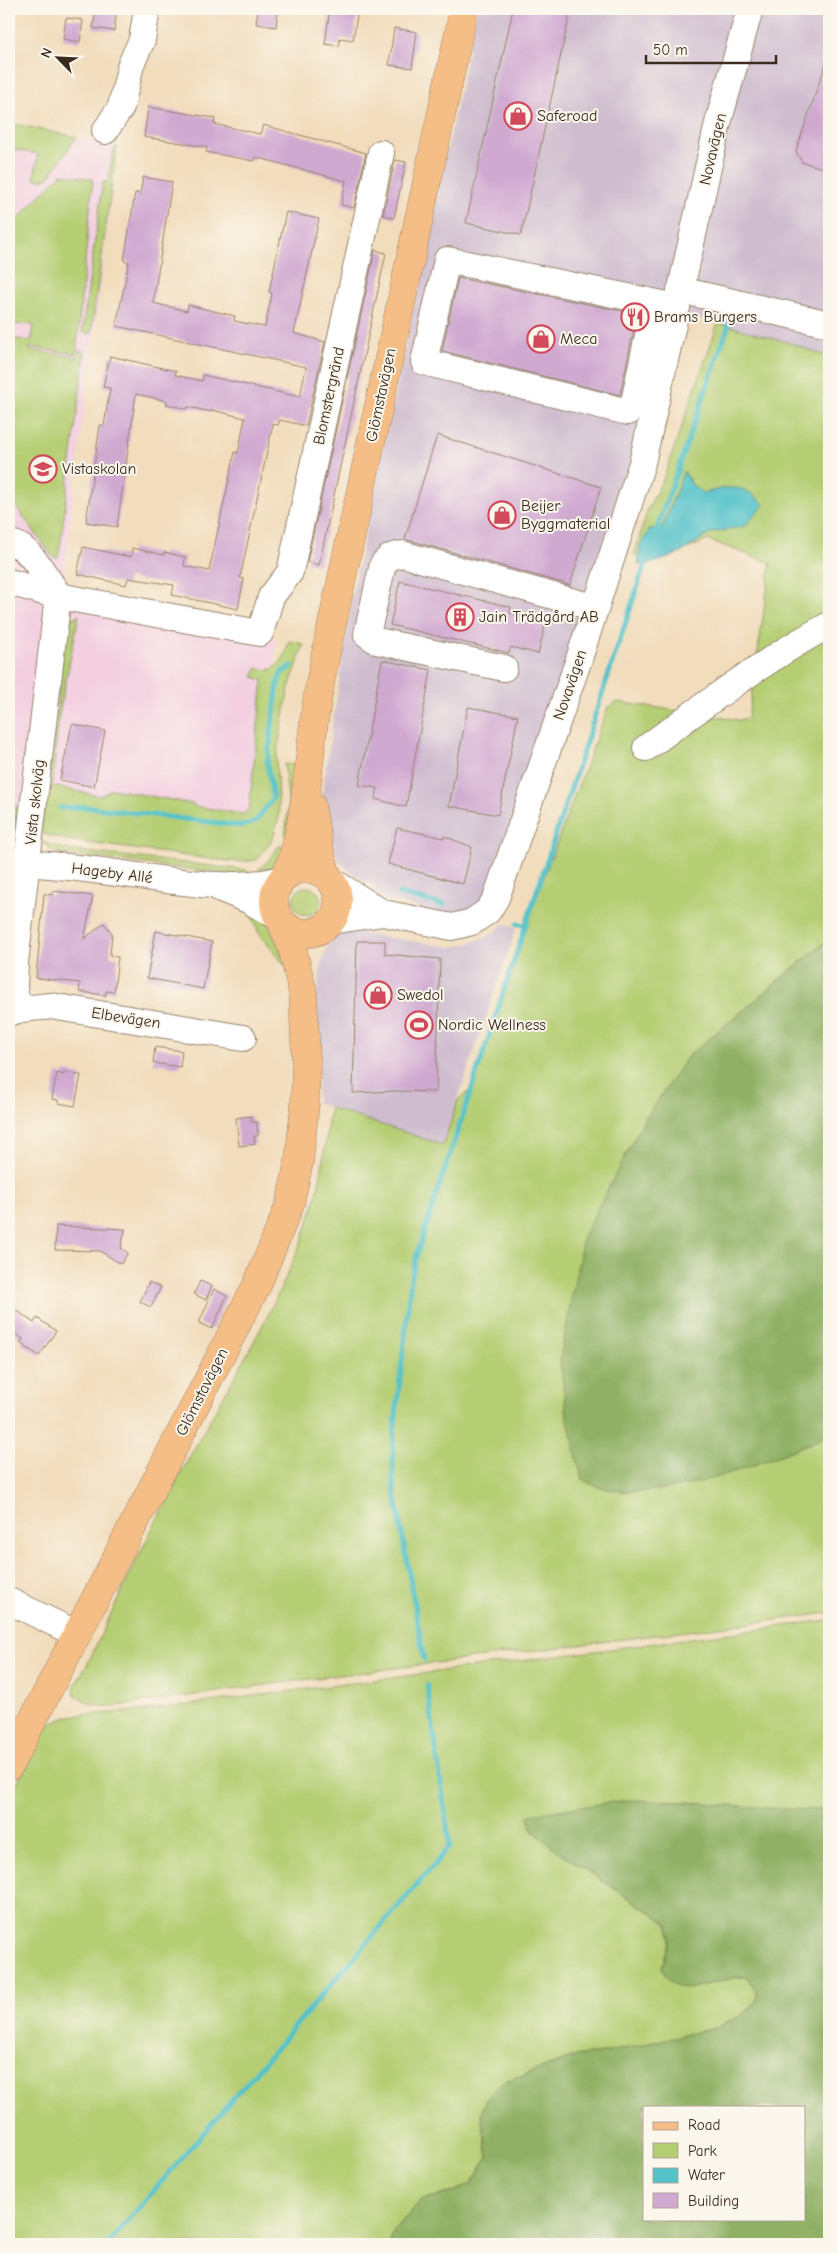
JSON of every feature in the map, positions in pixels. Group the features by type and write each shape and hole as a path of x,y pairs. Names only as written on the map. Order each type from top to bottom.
{"main road":[{"name":"Glömstavägen","path":"303,992 292,947 280,920 274,897 298,842 308,782 314,721 328,643 464,9"},
{"name":"Glömstavägen","path":"9,1766 257,1286 282,1227 295,1184 303,1136 306,1061 303,992 308,957 338,908 338,901 318,844 308,782"},
{"path":"284,877 298,870 310,869 329,878"},
{"path":"280,920 300,933 326,926"}],"street":[{"path":"105,131 121,107 131,64 142,40 147,9"},
{"name":"Novavägen","path":"329,878 383,913 452,927 472,922 488,911 503,883 596,608 642,463 671,300 750,9"},
{"name":"Blomstergränd","path":"58,595 260,633 270,597 286,579 292,567 381,153"},
{"path":"671,300 634,402 628,412 424,362 447,260 671,300 829,324"},
{"path":"9,544 17,544 28,553 58,595"},
{"path":"504,668 377,641 367,634 382,564 390,557 402,554 596,608"},
{"path":"9,582 25,588 58,595"},
{"name":"Vista skolväg","path":"14,1010 18,862 58,595"},
{"path":"646,748 744,675 781,651 829,625"},
{"name":"Hageby Allé","path":"18,862 85,868 216,887 265,883 284,877"},
{"name":"Hageby Allé","path":"216,887 248,900 280,920"},
{"name":"Novavägen","path":"326,926 383,913"},
{"name":"Elbevägen","path":"14,1010 51,1006 243,1038"},
{"path":"9,1601 77,1634"}],"shaded area":[{"path":"477,9 829,9 829,357 790,343 665,309 634,450 489,893 473,908 445,916 373,895 376,886 363,881 349,870 337,859 333,842 324,840 319,814 353,591"},
{"name":"Vistaskolan","path":"9,123 117,146 61,597 277,639 251,831 9,809"},
{"path":"504,924 516,929 442,1145 317,1103 317,990 322,961 328,945 337,936 351,932 451,947 487,937"}],"green space":[{"path":"9,123 77,137 49,177 41,180 34,179 38,154 9,149"},
{"path":"117,146 91,334 82,332 103,182 108,182 113,152"},
{"path":"61,174 93,179 76,354 30,347 30,350 78,357 79,350 85,352 61,540 58,557 56,558 52,556 9,497 9,338 31,341 34,325 9,324 9,228"},
{"path":"718,323 790,343 829,357 829,939 776,982 582,1478 591,1484 624,1492 781,1455 829,1435 829,1613 317,1678 116,1706 99,1706 84,1701 75,1695 74,1687 87,1665 168,1498 270,1311 301,1243 319,1183 330,1108 443,1145 458,1100 471,1090 526,925 608,707 618,702 739,720 748,718 771,563 708,540 664,559 634,555 648,509 664,477"},
{"path":"79,615 59,714 52,786 100,796 112,789 193,804 193,806 243,814 249,809 263,680 253,677 257,668 270,670 279,664 285,654 289,641 304,644 289,688 276,759 279,817 273,838 257,860 238,862 219,860 66,840 41,833 65,637 70,619"},
{"path":"284,764 294,765 295,790 287,836 285,833 289,806"},
{"path":"9,805 15,806 21,812 18,831 9,835"},
{"path":"42,842 68,850 247,870 247,876 55,853"},
{"path":"279,846 289,847 276,868 258,870 268,861"},
{"path":"307,887 317,891 321,901 317,911 307,915 297,911 293,901 297,891"},
{"path":"251,915 267,920 288,969 260,935"},
{"path":"829,939 829,1435 741,1469 671,1488 637,1492 607,1489 582,1479 567,1417 560,1360 583,1237 642,1123 688,1056"},
{"path":"829,1620 829,1810 779,1810 666,1800 560,1853 668,1924 670,1941 662,1967 688,1989 732,1978 747,1977 757,1992 757,1999 748,2011 717,2027 605,2053 580,2055 503,2082 481,2112 488,2156 472,2183 453,2192 421,2200 394,2231 389,2244 9,2244 9,1798 48,1725 68,1716 149,1710"},
{"path":"626,1800 829,1810 829,2244 389,2244 394,2231 421,2200 453,2192 472,2183 488,2156 481,2112 488,2097 503,2082 580,2055 605,2053 717,2027 748,2011 757,1999 757,1992 747,1978 741,1976 688,1989 671,1982 662,1967 670,1941 668,1924 560,1853 534,1832 527,1817 532,1814"}],"water":[{"path":"684,471 692,485 704,493 736,488 750,493 764,505 745,526 711,533 680,553 657,562 638,565 640,545 650,529 662,528"}],"building":[{"path":"96,9 117,9 114,31 93,28"},
{"path":"258,9 278,9 276,27 256,24"},
{"path":"330,9 358,9 353,40 340,38 339,46 325,44"},
{"name":"Saferoad","path":"513,9 571,9 521,235 466,223"},
{"path":"66,18 83,20 80,42 63,39"},
{"path":"394,28 417,32 412,68 389,65"},
{"path":"827,60 829,61 829,170 802,162 796,151"},
{"path":"148,107 215,118 214,124 260,134 263,125 366,153 354,208 341,205 346,181 255,157 254,161 206,152 207,147 144,137"},
{"path":"395,160 406,162 394,218 383,215"},
{"path":"143,177 172,182 153,303 187,311 188,305 235,316 234,321 265,327 272,293 269,292 286,212 319,219 294,333 325,342 306,426 280,420 278,425 273,424 240,578 244,579 238,609 172,595 174,585 128,578 126,585 77,574 83,547 131,557 132,548 164,555 164,552 185,557 184,566 209,571 235,452 238,453 245,418 212,410 212,412 188,407 187,409 166,404 167,401 136,394 117,527 86,522 100,425 104,426 110,388 103,387 110,356 176,371 175,375 202,381 203,375 300,397 306,367 116,326 129,262 124,261 135,193 140,194"},
{"path":"375,250 386,253 319,565 307,562"},
{"name":"Meca","path":"458,278 637,314 620,395 442,351"},
{"name":"Beijer Byggmaterial","path":"437,435 601,487 570,585 405,539"},
{"name":"Jain Trädgård AB","path":"400,581 511,607 510,613 546,621 538,654 511,647 509,653 390,625"},
{"path":"382,660 431,670 406,807 375,799 378,788 359,785"},
{"path":"468,707 518,716 498,815 449,806"},
{"path":"72,724 105,731 94,787 60,780"},
{"path":"397,828 444,838 444,836 472,847 463,884 388,864"},
{"path":"53,891 93,896 84,939 104,923 112,933 110,956 118,957 114,992 106,991 106,995 79,992 80,983 36,978 44,894 53,895"},
{"path":"156,931 212,942 203,989 147,978"},
{"path":"357,941 385,941 385,954 440,959 436,1092 353,1093"},
{"path":"155,1047 182,1051 180,1067 153,1063"},
{"path":"64,1072 81,1075 75,1106 58,1103 58,1100 52,1099 57,1073 64,1075"},
{"path":"251,1116 252,1122 257,1122 258,1136 254,1136 255,1144 239,1146 236,1118"},
{"path":"56,1226 125,1229 121,1248 128,1253 121,1264 100,1251 55,1250"},
{"path":"200,1281 212,1286 206,1300 194,1294"},
{"path":"149,1282 161,1287 151,1307 140,1302"},
{"path":"214,1289 227,1296 212,1329 199,1323"},
{"path":"9,1305 34,1323 37,1318 56,1331 39,1356 20,1343 23,1339 9,1329"}],"waterway":[{"path":"655,534 733,313"},
{"path":"424,1659 393,1482 393,1443 411,1279 417,1254 647,558"},
{"path":"60,808 88,807 242,826 256,821 273,798 267,763 278,683 282,672 292,666"},
{"path":"9,817 17,818"},
{"path":"399,894 444,905"},
{"path":"517,924 526,925"},
{"path":"108,2244 450,1846 427,1686"}],"place":[{"name":"Saferoad","path":"518,116"},
{"name":"Brams Burgers","path":"635,317"},
{"name":"Meca","path":"541,339"},
{"name":"Vistaskolan","path":"43,469"},
{"name":"Beijer Byggmaterial","path":"502,515"},
{"name":"Jain Trädgård AB","path":"460,617"},
{"name":"Swedol","path":"378,995"},
{"name":"Nordic Wellness","path":"419,1025"}]}
